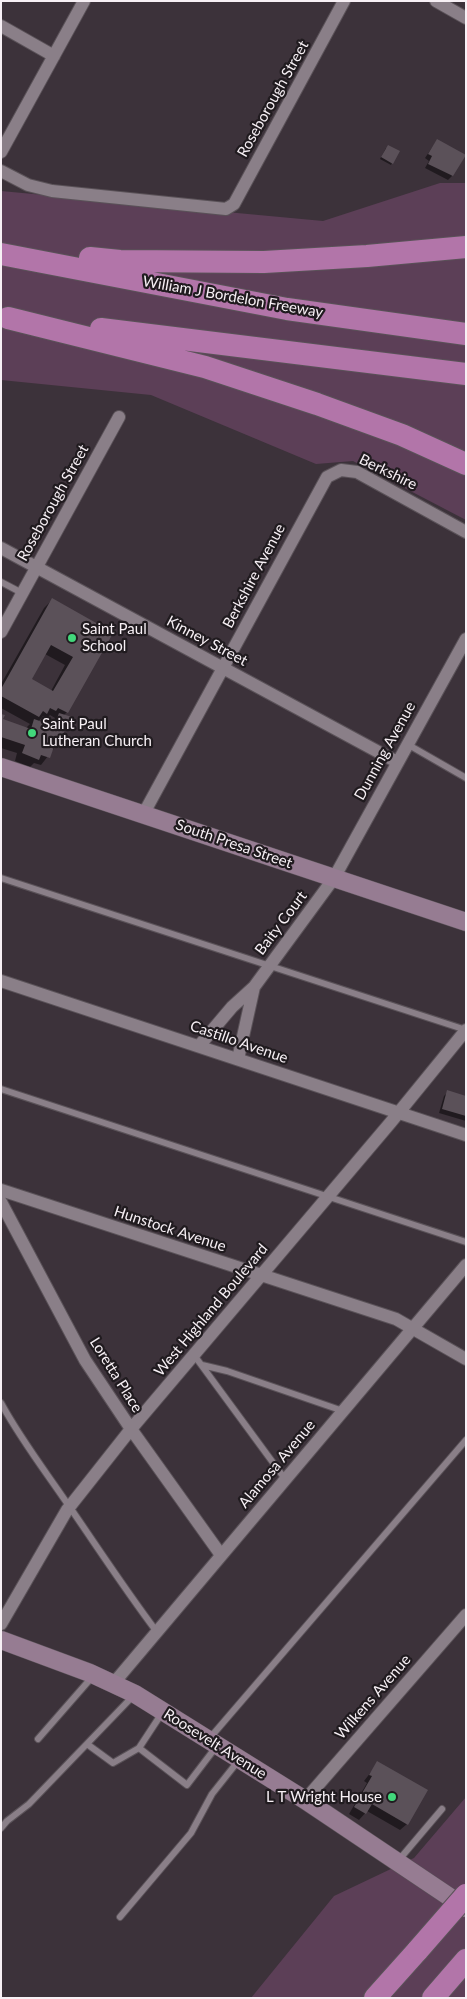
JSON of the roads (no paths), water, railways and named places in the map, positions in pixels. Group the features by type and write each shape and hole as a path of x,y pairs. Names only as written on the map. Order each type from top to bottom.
{"highway":[{"path":"1,250 120,261 264,262 384,255 461,245"},
{"name":"William J Bordelon Freeway","path":"1,254 287,309 466,334"},
{"path":"5,317 466,374"},
{"path":"5,317 204,367 326,407 402,435 466,464"},
{"path":"374,1998 466,1895"},
{"path":"433,1998 466,1960"}],"main road":[{"name":"South Presa Street","path":"1,767 466,922"},
{"name":"Roosevelt Avenue","path":"1,1640 94,1675 134,1694 305,1800 466,1908"}],"street":[{"path":"1,152 84,1"},
{"name":"Roseborough Street","path":"1,171 28,185 52,192 226,209 234,204 344,1"},
{"path":"436,1 466,18"},
{"path":"1,26 54,56"},
{"name":"Roseborough Street","path":"1,632 119,416"},
{"name":"Berkshire","path":"344,470 357,472 466,532"},
{"name":"Berkshire Avenue","path":"144,814 320,487 327,477 344,470"},
{"name":"Kinney Street","path":"1,548 397,762"},
{"name":"Dunning Avenue","path":"334,878 466,639"},
{"name":"Baity Court","path":"199,1046 232,1007 254,987 334,878"},
{"name":"Castillo Avenue","path":"1,981 466,1135"},
{"name":"Baity Court","path":"238,1059 254,987"},
{"name":"West Highland Boulevard","path":"1,1624 70,1506 131,1429 466,1030"},
{"name":"Hunstock Avenue","path":"1,1190 396,1319 466,1359"},
{"name":"Loretta Place","path":"1,1202 85,1360 131,1429 221,1555"},
{"name":"Alamosa Avenue","path":"113,1684 466,1265"},
{"name":"Wilkens Avenue","path":"305,1800 466,1615"}],"lane":[{"path":"1,582 22,593"},
{"path":"407,744 466,778"},
{"path":"1,878 466,1030"},
{"path":"1,1089 466,1242"},
{"path":"194,1355 286,1479"},
{"path":"202,1365 227,1371 343,1411"},
{"path":"1,1403 16,1430 70,1506 120,1583 157,1632"},
{"path":"139,1748 187,1785 213,1743 466,1440"},
{"path":"38,1739 94,1675"},
{"path":"1,1828 29,1804 134,1694"},
{"path":"87,1744 113,1763 139,1748 163,1712"},
{"path":"120,1917 191,1833 212,1794 240,1759"},
{"path":"398,1862 442,1809"}],"place":[{"name":"Saint Paul School","path":"72,638"},
{"name":"Saint Paul Lutheran Church","path":"32,733"},
{"name":"L T Wright House","path":"392,1797"}]}
